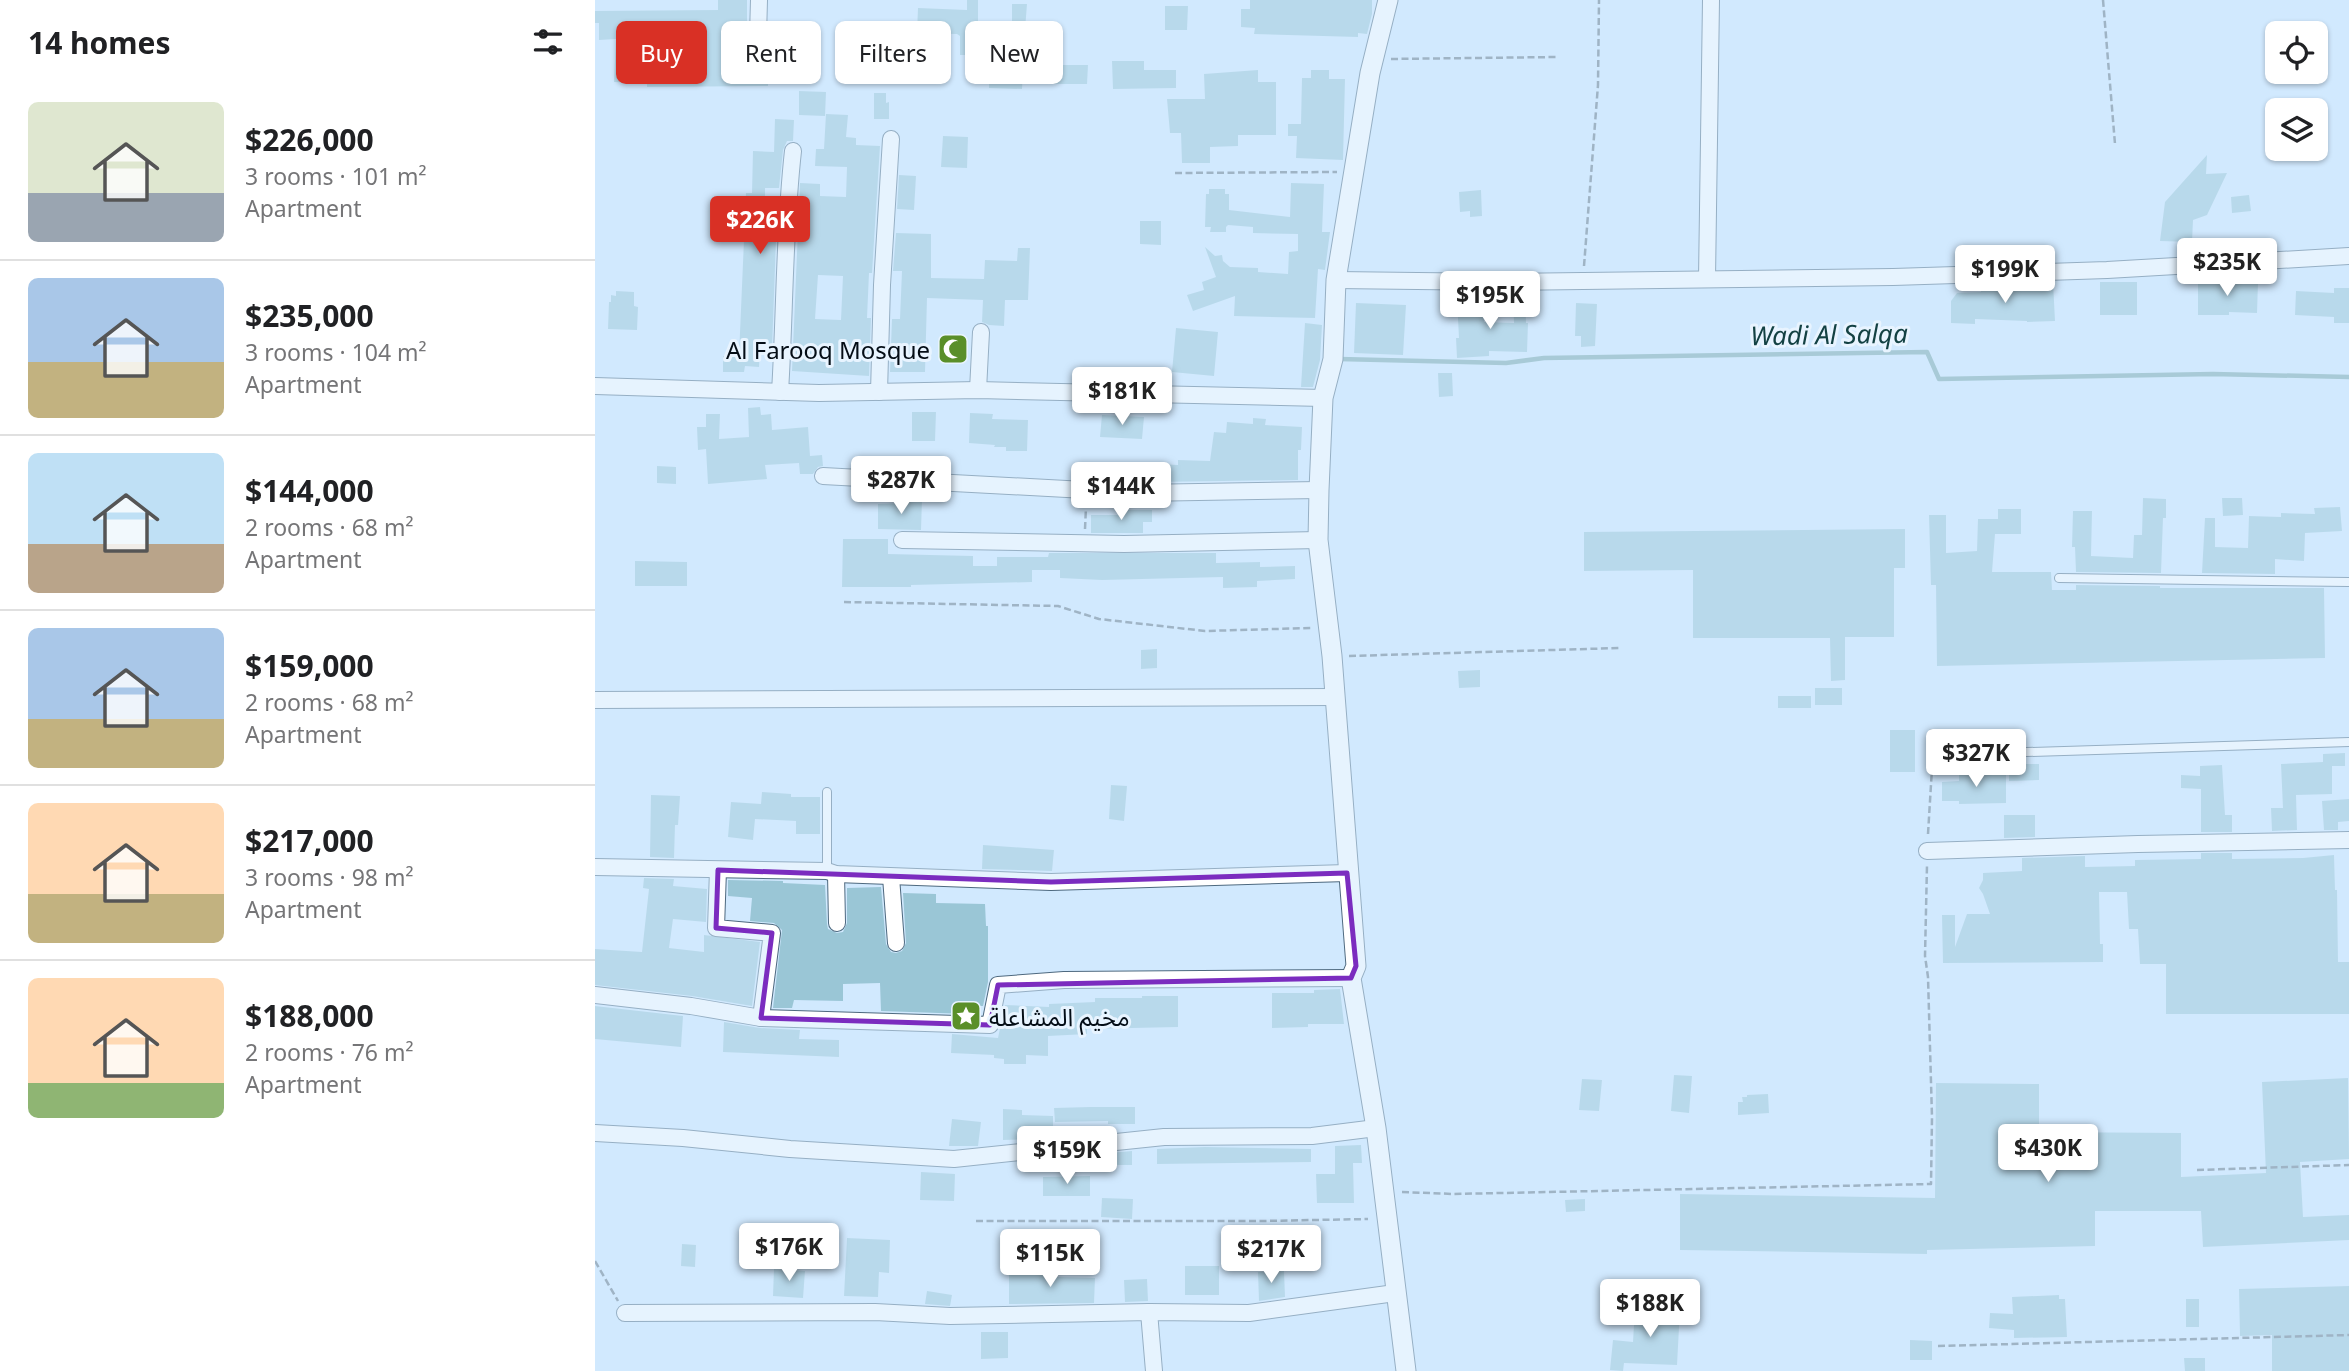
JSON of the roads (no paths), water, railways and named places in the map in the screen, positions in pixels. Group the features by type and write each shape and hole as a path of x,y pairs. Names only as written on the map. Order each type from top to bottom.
{"street":[{"path":"758,21 759,0"},
{"path":"1388,0 1374,59 1354,173 1342,219 1333,359 1323,398 1318,540 1332,656 1356,965 1351,978 1375,1128 1406,1371"},
{"path":"1707,279 1710,0"},
{"path":"879,392 891,139"},
{"path":"780,392 793,151"},
{"path":"1336,280 1498,282 1893,277 2107,270 2349,256"},
{"path":"978,390 981,332"},
{"path":"595,386 780,392 978,390 1323,398"},
{"path":"823,476 1140,493 1319,490"},
{"path":"902,540 1084,544 1318,540"},
{"path":"595,699 1335,697"},
{"path":"1927,851 2349,840"},
{"path":"595,867 1051,881 1347,873"},
{"path":"718,870 716,928 772,933 761,1018"},
{"path":"832,873 837,923"},
{"path":"891,877 896,943"},
{"path":"595,995 691,1006 761,1018 990,1025 998,985 1064,980 1351,978"},
{"path":"595,1133 954,1159 1164,1137 1312,1136 1375,1128"},
{"path":"625,1313 875,1312 950,1316 1249,1313 1395,1293"},
{"path":"1149,1312 1154,1371"}],"lane":[{"path":"2059,578 2349,582"},
{"path":"1933,755 2349,742"},
{"path":"827,792 832,873"}],"waterway":[{"name":"Wadi Al Salqa","path":"1339,359 1506,363 1544,358 1927,352 1939,379 2213,374 2349,377"}],"place":[{"name":"Al Farooq Mosque","path":"953,349"},
{"name":"مخيم المشاعلة","path":"966,1016"}]}
